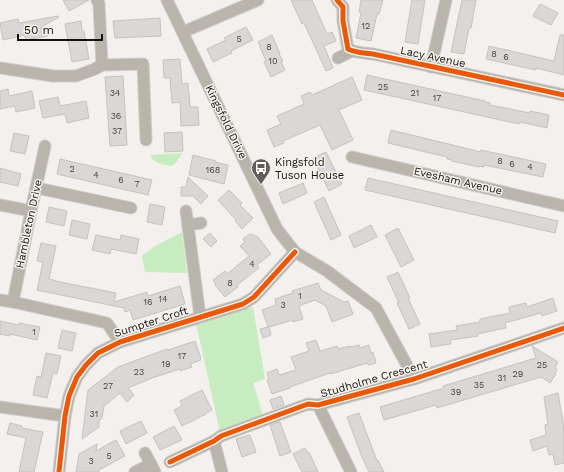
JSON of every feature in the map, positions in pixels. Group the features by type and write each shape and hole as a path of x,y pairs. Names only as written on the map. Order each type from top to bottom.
{"street":[{"path":"97,0 99,4 102,65"},
{"name":"Kingsfold Drive","path":"167,0 277,229 295,252 327,271 376,308 414,379"},
{"path":"183,32 258,0"},
{"path":"337,0 342,7 348,49 352,51 338,58"},
{"path":"431,67 446,0"},
{"name":"Lacy Avenue","path":"352,51 355,53 373,54 564,95"},
{"path":"0,68 53,76 76,76 96,69 102,65 143,64 146,140"},
{"name":"Hambleton Drive","path":"12,302 45,146"},
{"name":"Evesham Avenue","path":"352,157 564,206"},
{"path":"37,188 131,208"},
{"path":"0,205 31,211"},
{"name":"Sumpter Croft","path":"186,211 200,316"},
{"path":"188,225 201,223"},
{"name":"Sumpter Croft","path":"59,472 65,416 69,396 77,377 98,353 120,342 200,316 243,304 254,297 295,252"},
{"path":"0,300 107,323 120,342"},
{"name":"Studholme Crescent","path":"170,462 214,441 221,436 308,404 318,405 414,379 564,328"},
{"path":"318,405 350,472"},
{"path":"0,407 65,416"},
{"path":"214,441 222,472"},
{"path":"135,472 153,468 145,453"}],"green space":[{"path":"182,153 176,163 171,166 156,162 150,155"},
{"path":"182,232 187,273 145,272 142,256 155,246"},
{"path":"253,307 265,379 253,383 263,415 220,432 196,323"}],"building":[{"path":"63,0 89,0 69,11"},
{"path":"291,0 312,0 327,34 332,32 336,41 324,46 333,68 326,71 304,23 302,24"},
{"path":"361,0 383,0 379,14 377,14 371,41 356,38 361,13 359,12"},
{"path":"412,0 425,0 418,44 405,42"},
{"path":"462,0 476,0 464,54 451,52"},
{"path":"540,4 558,13 551,25 533,16"},
{"path":"59,17 40,28 46,27 48,36 26,40 25,35 3,40 0,23 18,19 19,23"},
{"path":"160,18 161,36 115,38 113,21"},
{"path":"81,21 89,59 72,62 65,24"},
{"path":"246,27 253,40 231,51 232,53 213,62 207,49 226,40 224,38"},
{"path":"272,35 283,61 281,62 285,70 271,77 264,62 266,61 258,42"},
{"path":"560,35 564,35 564,75 536,68 536,70 486,59 489,46 554,61"},
{"path":"180,59 182,84 188,83 190,107 198,107 199,125 181,126 180,102 172,103 170,78 164,78 163,60"},
{"path":"367,75 485,101 490,103 490,105 530,113 530,111 549,115 547,128 520,122 519,124 364,90"},
{"path":"123,76 127,145 110,146 105,77"},
{"path":"352,77 362,100 339,110 353,140 332,150 320,125 283,141 284,143 274,147 267,130 281,124 277,116 304,104 301,96 310,92 312,95"},
{"path":"8,89 9,96 32,91 35,108 16,112 15,106 0,109 0,91"},
{"path":"58,97 60,106 86,101 89,118 67,123 65,114 43,118 39,101"},
{"path":"391,130 481,152 481,150 546,164 543,177 484,165 484,167 479,167 452,161 447,159 447,157 388,143"},
{"path":"182,132 183,151 165,152 164,133"},
{"path":"14,133 29,136 25,154 10,151"},
{"path":"326,152 342,184 329,191 313,158"},
{"path":"193,155 228,165 224,184 189,175"},
{"path":"60,159 152,180 148,195 57,174"},
{"path":"0,168 21,174 18,186 0,182"},
{"path":"188,177 208,196 201,204 193,196 181,196 181,187 186,187"},
{"path":"368,178 558,221 555,233 365,190"},
{"path":"303,183 307,193 283,204 279,193"},
{"path":"229,190 242,203 240,205 253,218 242,229 218,200"},
{"path":"324,197 341,235 331,240 314,202"},
{"path":"150,204 165,207 162,225 147,222"},
{"path":"49,207 67,211 64,226 46,222"},
{"path":"72,220 90,224 87,239 69,235"},
{"path":"371,225 377,237 354,248 349,236"},
{"path":"398,228 414,260 401,267 385,235"},
{"path":"210,233 217,241 211,247 203,239"},
{"path":"250,234 258,237 271,254 257,265 259,268 237,285 238,287 225,297 215,285 216,284 213,280 225,271 227,274 249,256 240,246 245,242 243,239"},
{"path":"96,235 120,240 121,235 139,239 136,254 111,249 110,254 92,250"},
{"path":"41,243 56,246 49,279 116,293 114,302 147,292 148,296 180,286 185,304 133,320 130,310 125,312 124,308 37,290 43,262 37,261"},
{"path":"398,272 420,324 409,329 387,277"},
{"path":"318,283 321,290 344,302 348,301 353,314 332,322 326,306 315,300 299,306 303,319 293,322 293,320 269,327 271,335 263,338 260,329 268,327 262,310 276,305 275,299 293,293 292,291"},
{"path":"553,298 557,311 542,316 541,313 505,323 506,328 477,334 478,336 450,340 451,344 431,347 429,334 457,330 456,326 480,322 480,319 510,313 509,307 526,303 527,307"},
{"path":"0,321 40,327 37,340 10,334 10,336 0,334"},
{"path":"62,330 76,333 72,351 58,348"},
{"path":"316,340 320,351 337,346 338,349 359,345 360,348 369,345 376,363 368,365 367,363 331,374 330,373 272,394 267,380 269,379 267,373 277,369 279,375 296,370 291,357 309,351 306,343"},
{"path":"195,341 201,360 190,364 192,367 180,371 180,369 152,378 128,388 134,395 127,402 120,393 104,406 102,418 99,421 99,427 82,439 88,390 118,367 167,349 168,350"},
{"path":"532,346 558,362 555,368 557,370 555,373 556,374 550,383 541,377 437,408 436,405 384,420 380,407 536,358"},
{"path":"46,353 61,356 57,374 53,373 47,398 33,395 37,376 41,377"},
{"path":"202,390 212,410 182,426 174,410 182,406 180,401"},
{"path":"558,393 564,427 564,463 555,465 553,454 549,455 547,446 533,451 530,440 546,435 545,425 548,424 544,397"},
{"path":"281,396 284,405 273,409 270,400"},
{"path":"359,413 377,461 378,460 384,472 369,472 362,457 347,417"},
{"path":"141,421 147,433 126,444 120,431"},
{"path":"280,422 291,452 280,456 270,425"},
{"path":"10,423 22,426 22,428 43,432 34,472 19,472 26,438 7,434"},
{"path":"174,426 182,440 160,450 153,437"},
{"path":"250,435 256,452 242,457 236,439"},
{"path":"116,440 125,456 99,470 99,472 76,472 79,454 97,444 96,451"},
{"path":"305,448 307,453 309,452 318,472 302,472 293,454"}],"cycle path":[{"path":"337,0 343,7 343,21 348,49 360,53 373,54 564,95"},
{"path":"59,472 65,416 69,396 77,377 98,353 120,342 243,304 254,297 295,252"},
{"path":"170,462 214,441 221,436 308,404 318,405 414,379 564,328"}],"place":[{"name":"Kingsfold Tuson House","path":"261,185"}]}
